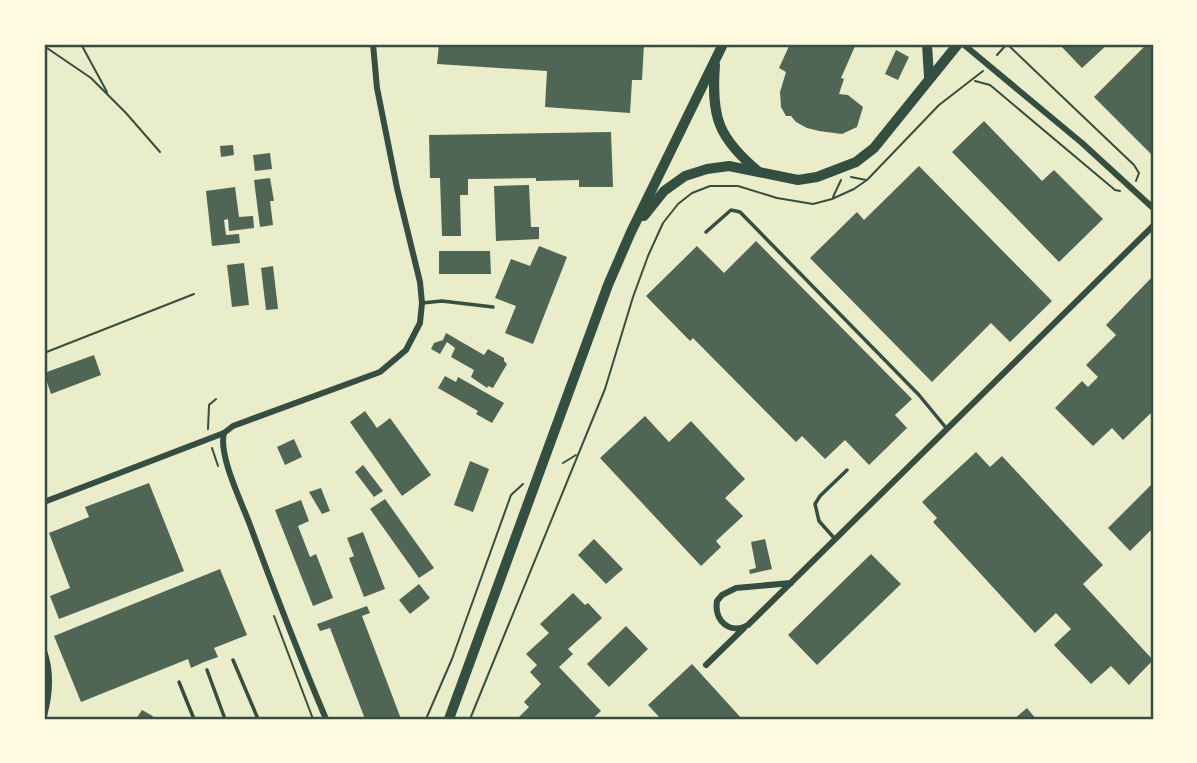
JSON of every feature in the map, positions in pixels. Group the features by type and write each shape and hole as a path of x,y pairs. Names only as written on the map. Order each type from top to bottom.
{"main road":[{"path":"449,719 608,285 723,44"},
{"path":"927,44 929,77"},
{"path":"631,232 664,191 685,176 707,169 729,166 798,180 828,173 856,162 874,148 929,77 961,44"},
{"path":"715,60 712,98 716,116 725,137 737,154 761,174"}],"street":[{"path":"44,502 224,433 233,426 380,372 406,350 420,323 420,282 397,188 380,100 373,44"},
{"path":"961,44 1082,143 1153,208"},
{"path":"706,665 1153,226"},
{"path":"224,433 223,447 233,480 292,641 326,719"},
{"path":"748,625 740,629 723,624 716,608 722,595 736,588 791,583"},
{"path":"44,651 50,668 44,716"}],"lane":[{"path":"706,232 731,210 740,212 916,392 947,429"},
{"path":"422,303 442,301 493,307"},
{"path":"835,539 819,521 815,504 847,470"},
{"path":"233,660 258,719"},
{"path":"207,670 225,719"},
{"path":"179,682 194,719"}],"path":[{"path":"81,44 108,94"},
{"path":"997,55 1007,44 1134,165 1139,173 1136,181"},
{"path":"44,46 91,78 160,152"},
{"path":"470,719 609,379 648,256 663,223 678,204 692,193 710,186 724,185 738,186 794,202 813,204 832,199 867,180 939,105 984,71"},
{"path":"974,80 990,85 1115,190 1123,191 1130,187"},
{"path":"832,199 843,176 867,180"},
{"path":"44,353 194,295"},
{"path":"209,439 209,405 216,399"},
{"path":"562,463 577,454"},
{"path":"426,719 452,659 510,495 527,482"}],"building":[{"path":"439,44 644,44 642,80 632,80 630,113 545,107 547,71 437,64"},
{"path":"790,44 856,44 841,78 844,79 839,94 848,95 863,107 857,127 842,134 819,131 807,128 791,116 786,116 781,107 780,92 786,72 779,68"},
{"path":"1059,44 1108,44 1082,68"},
{"path":"1147,44 1153,44 1153,156 1094,97"},
{"path":"896,50 909,57 898,80 885,74"},
{"path":"984,121 1042,181 1054,170 1103,219 1059,262 952,152"},
{"path":"611,132 613,187 579,187 579,180 468,179 468,195 460,195 461,236 442,236 440,178 430,178 429,135"},
{"path":"233,145 234,155 221,157 220,146"},
{"path":"270,153 272,169 255,171 253,155"},
{"path":"919,166 1052,301 1010,342 991,323 932,382 810,258 857,212 864,220"},
{"path":"270,178 274,201 270,201 273,225 260,227 254,180"},
{"path":"529,185 531,227 539,227 539,239 496,241 494,186"},
{"path":"235,187 239,217 253,216 254,228 229,231 228,219 224,220 226,235 239,234 240,243 212,246 206,191"},
{"path":"756,241 912,399 895,415 907,428 869,465 845,440 825,459 802,436 796,442 693,338 690,341 646,296 697,246 724,273"},
{"path":"539,246 567,257 533,344 505,333 516,306 495,298 511,259 530,266"},
{"path":"439,251 490,251 491,274 439,274"},
{"path":"244,263 249,305 232,307 227,265"},
{"path":"273,266 278,309 266,310 261,268"},
{"path":"1153,276 1153,411 1123,440 1112,428 1093,446 1055,408 1082,381 1088,387 1098,377 1086,365 1116,335 1106,325"},
{"path":"446,333 484,355 488,349 504,358 507,364 493,388 487,388 471,377 474,370 451,357 455,348 447,342 440,354 431,349 434,343 443,340"},
{"path":"94,355 101,375 51,394 44,373"},
{"path":"445,376 456,382 458,377 504,403 492,423 476,414 478,411 438,388"},
{"path":"365,411 377,428 390,418 431,475 402,496 350,422"},
{"path":"645,416 669,442 691,421 745,479 725,498 743,516 716,541 721,547 701,566 600,458"},
{"path":"294,439 302,457 285,465 277,447"},
{"path":"976,452 990,467 1002,456 1103,565 1083,584 1153,660 1129,685 1111,666 1091,684 1054,645 1071,629 1056,613 1035,633 933,522 937,518 922,502"},
{"path":"470,461 489,469 473,512 454,505"},
{"path":"363,465 383,491 374,497 355,472"},
{"path":"149,483 184,571 59,619 50,596 70,588 49,533 89,517 85,507"},
{"path":"1153,483 1153,528 1130,551 1108,528"},
{"path":"321,488 330,511 322,514 309,492"},
{"path":"385,499 434,568 419,578 370,509"},
{"path":"301,500 309,521 298,526 310,557 316,554 333,598 313,606 275,510"},
{"path":"363,532 385,589 364,597 349,558 354,556 347,538"},
{"path":"594,539 623,569 606,584 578,555"},
{"path":"765,539 772,569 750,574 749,570 756,568 751,542"},
{"path":"871,554 901,584 817,665 788,635"},
{"path":"220,569 247,635 214,648 218,657 191,668 188,659 81,702 54,636"},
{"path":"419,584 430,598 410,614 399,600"},
{"path":"573,593 585,605 588,603 602,618 568,649 573,654 559,667 601,711 592,719 517,719 529,707 524,702 541,684 530,672 537,665 526,654 549,633 540,624"},
{"path":"367,606 370,613 362,616 401,719 365,719 330,628 320,631 317,624"},
{"path":"626,626 648,649 609,687 587,664"},
{"path":"692,664 742,719 661,719 648,705"},
{"path":"1027,708 1036,719 1014,719"},
{"path":"142,710 151,715 156,719 136,719"}]}
